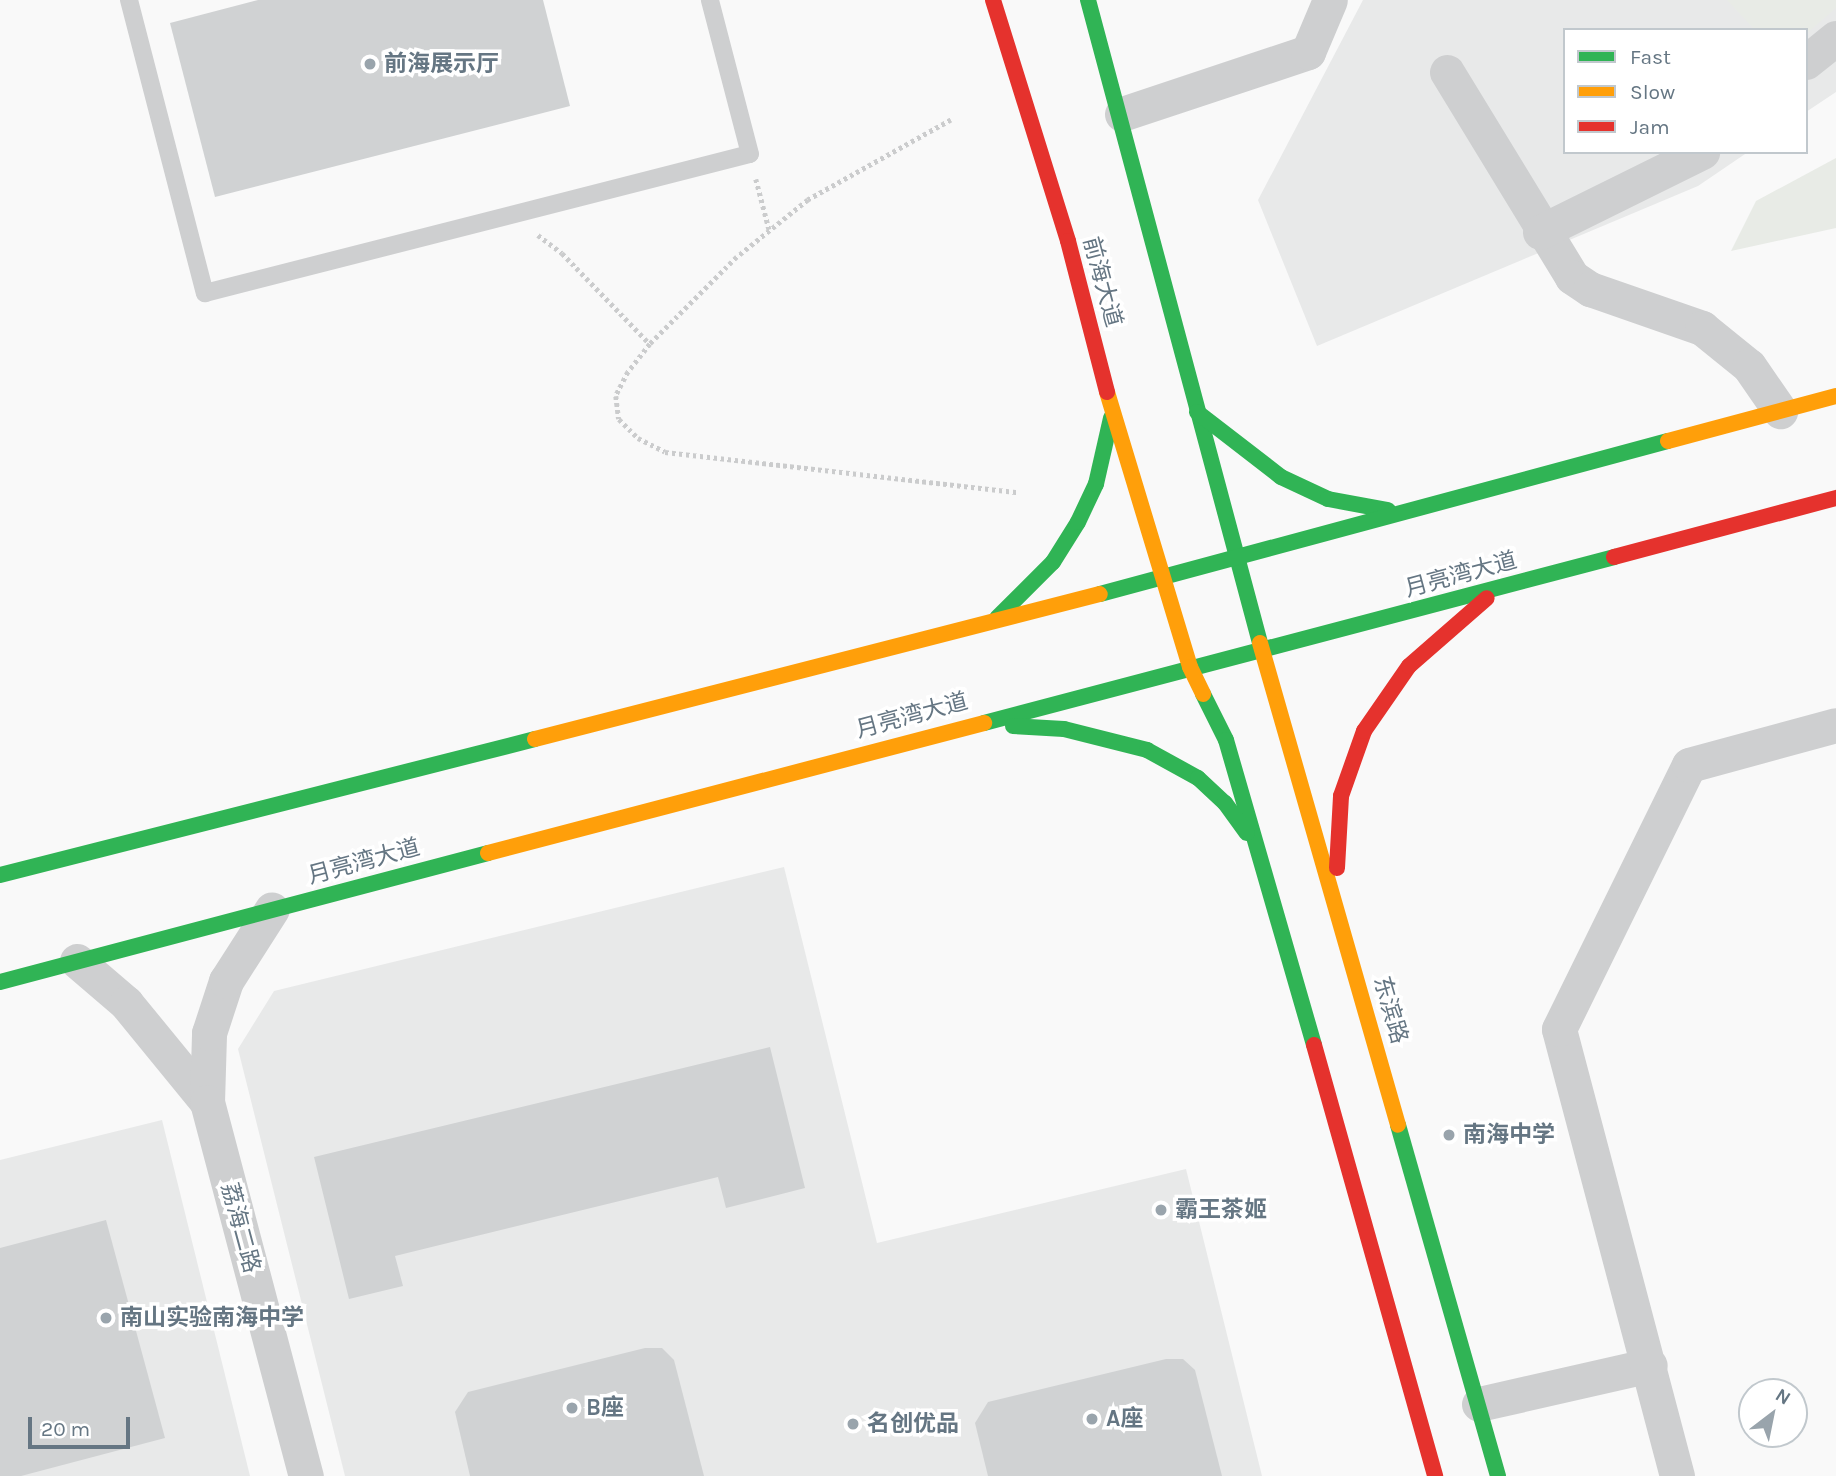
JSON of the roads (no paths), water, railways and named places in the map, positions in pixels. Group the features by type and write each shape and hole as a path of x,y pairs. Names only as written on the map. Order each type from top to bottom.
{"main road":[{"name":"前海大道","path":"993,0 1068,241 1112,412 1162,576"},
{"path":"1088,0 1122,114 1235,556"},
{"path":"0,875 992,623 1836,396"},
{"path":"992,623 1053,562 1078,522 1104,458 1112,412"},
{"path":"1197,412 1252,457 1304,488 1354,506 1408,511"},
{"name":"月亮湾大道","path":"0,982 973,723 1500,588 1836,498"},
{"name":"东滨路","path":"1235,556 1498,1476"},
{"path":"1162,576 1190,667 1226,740 1259,848 1435,1476"},
{"path":"1336,905 1341,796 1364,731 1409,666 1500,588"},
{"path":"973,723 1064,729 1147,750 1198,778 1225,803 1259,848"}],"street":[{"path":"1122,114 1308,52 1330,0"},
{"path":"1808,60 1836,38"},
{"path":"1447,72 1541,232 1572,277 1590,289 1702,328 1749,366 1780,411"},
{"path":"1541,232 1698,154"},
{"path":"1677,1476 1650,1365 1559,1029 1689,765 1836,725"},
{"name":"荔海二路","path":"272,909 226,981 213,1020 207,1102 306,1476"},
{"name":"荔海二路","path":"77,961 126,1003 207,1102"},
{"path":"1479,1405 1650,1365"}],"lane":[{"path":"129,0 205,293 750,154 709,0"}],"place":[{"name":"前海展示厅","path":"370,64"},
{"name":"南海中学","path":"1449,1135"},
{"name":"霸王茶姬","path":"1161,1210"},
{"name":"南山实验南海中学","path":"106,1318"},
{"name":"B座","path":"572,1408"},
{"name":"A座","path":"1092,1419"},
{"name":"名创优品","path":"853,1424"}]}
